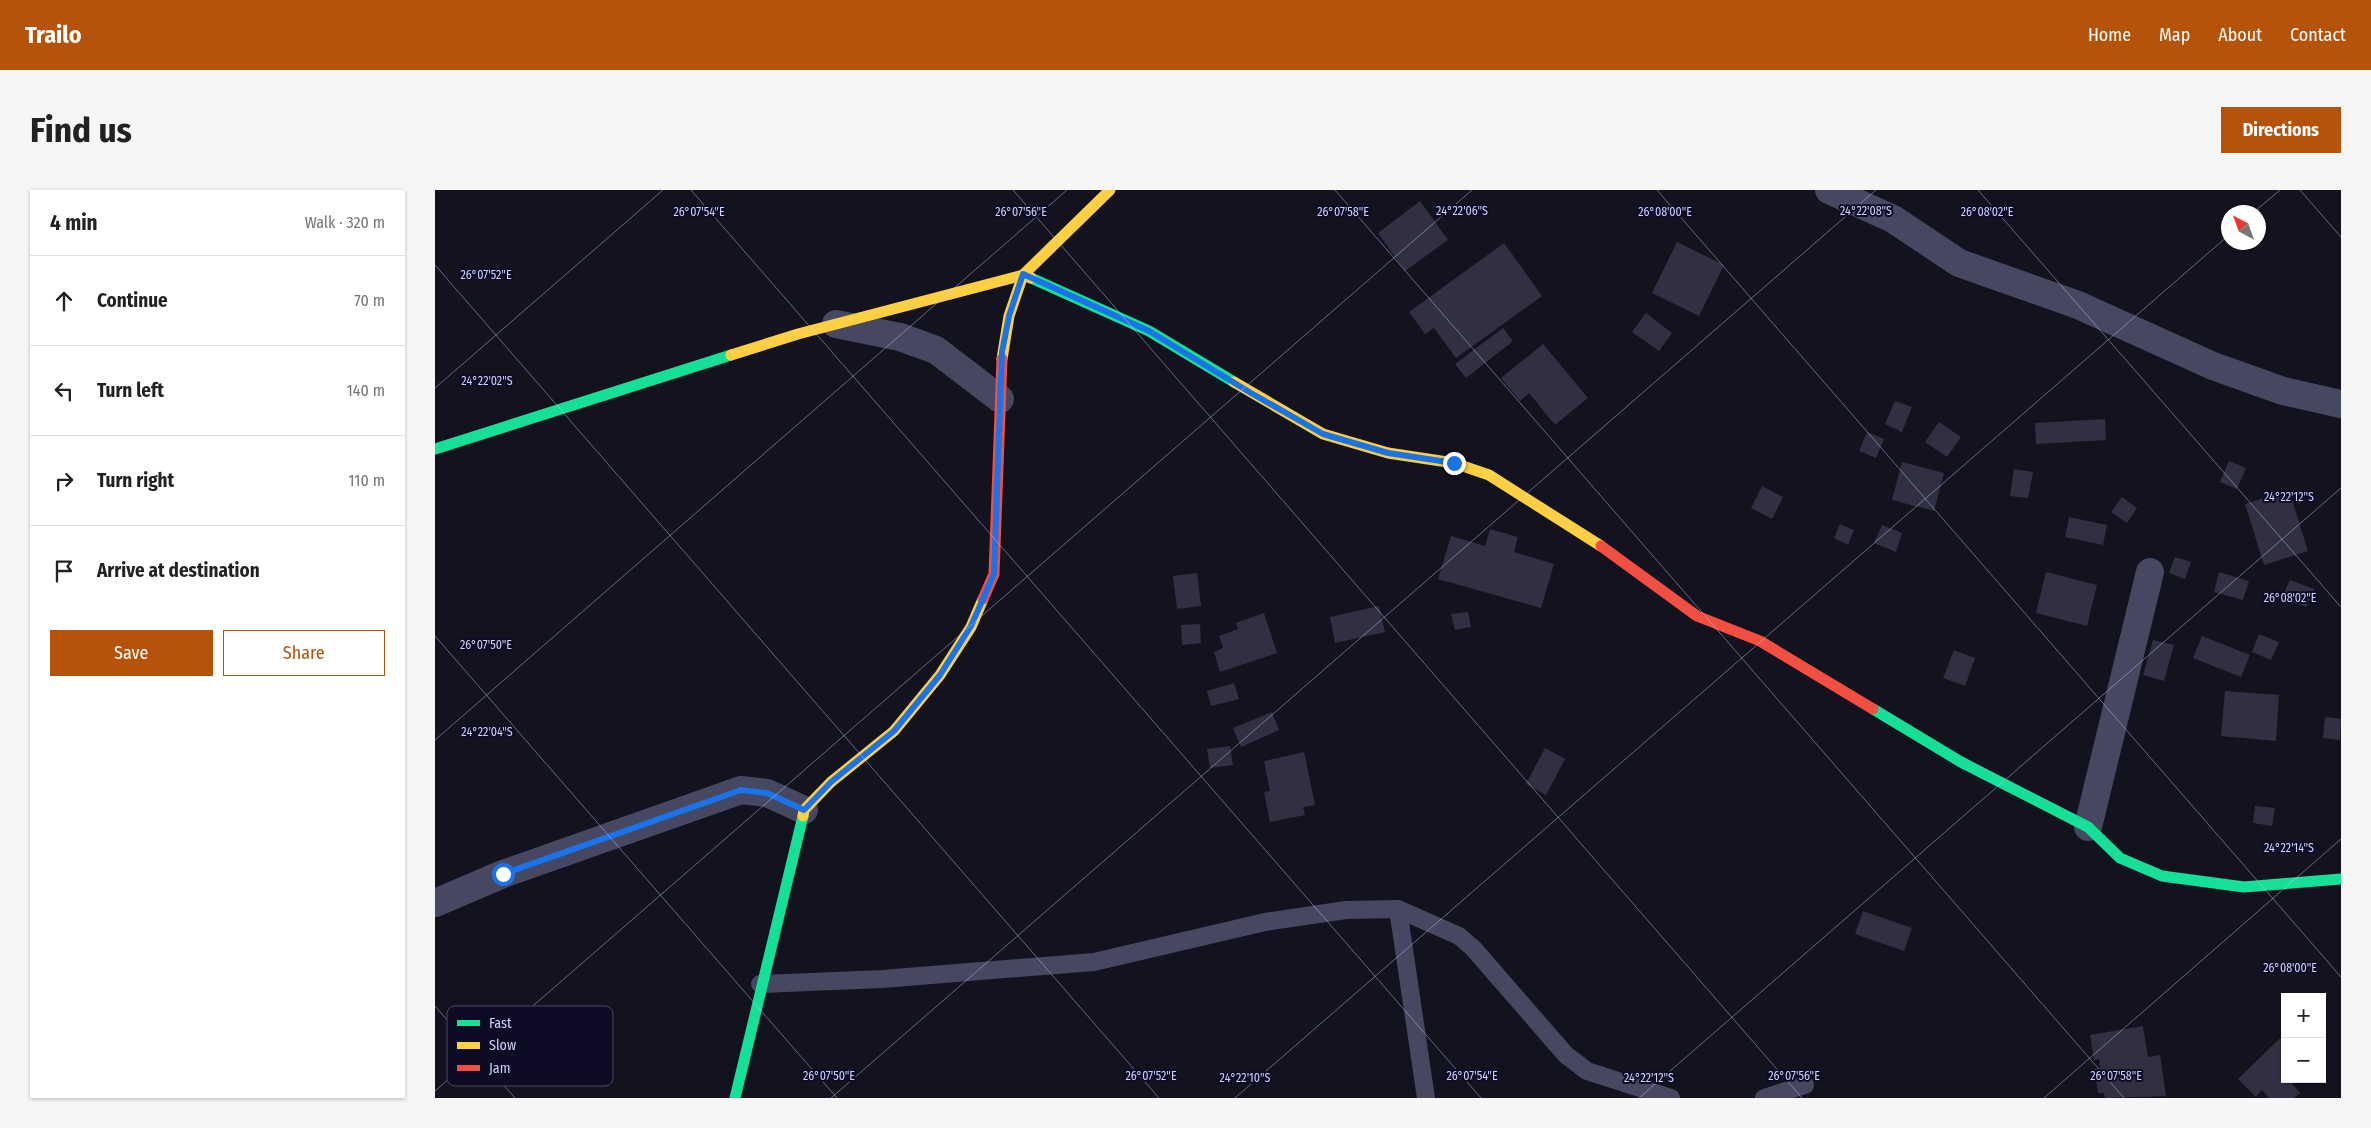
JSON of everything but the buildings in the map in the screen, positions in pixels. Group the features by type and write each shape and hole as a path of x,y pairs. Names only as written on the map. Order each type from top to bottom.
{"street":[{"path":"735,1098 804,810 831,782 894,731 940,675 971,626 994,574 1002,352 1009,316 1023,274 1110,190"},
{"path":"1829,190 1893,219 1959,263 2078,305 2213,366 2283,391 2341,404"},
{"path":"435,450 521,420 798,334 1023,274 1149,331 1323,434 1388,453 1454,463 1489,475 1601,546 1697,616 1760,641 1961,762 2088,827 2120,858 2161,876 2244,887 2341,879"},
{"path":"836,324 899,337 936,350 1000,399"},
{"path":"2088,827 2150,572"},
{"path":"435,904 503,874 741,790 767,793 804,810"}],"lane":[{"path":"761,984 882,979 1094,962 1265,922 1346,910 1398,909 1459,936 1473,948 1566,1055 1587,1070 1671,1098"},
{"path":"1398,909 1426,1098"},
{"path":"1765,1098 1805,1085"}],"traffic: fast":[{"path":"1031,278 1149,331 1234,382"},
{"path":"435,449 731,355"},
{"path":"1873,709 1961,762 2088,827 2120,858 2162,876 2244,887 2341,879"},
{"path":"735,1098 803,816"}],"traffic: slow":[{"path":"1002,359 1009,316 1023,275 1110,190"},
{"path":"731,355 798,334 1023,275 1031,278"},
{"path":"1234,382 1323,434 1388,453 1454,463 1489,475 1601,546"},
{"path":"803,816 804,810 831,782 894,731 940,675 971,627 983,599"}],"traffic: jam":[{"path":"983,599 994,574 1002,359"},
{"path":"1601,546 1697,616 1760,641 1873,709"}],"route":[{"path":"503,874 741,790 767,793 804,810 831,782 894,731 940,675 971,626 994,574 1002,352 1009,316 1023,274 1149,331 1323,434 1388,453 1454,463"}]}
